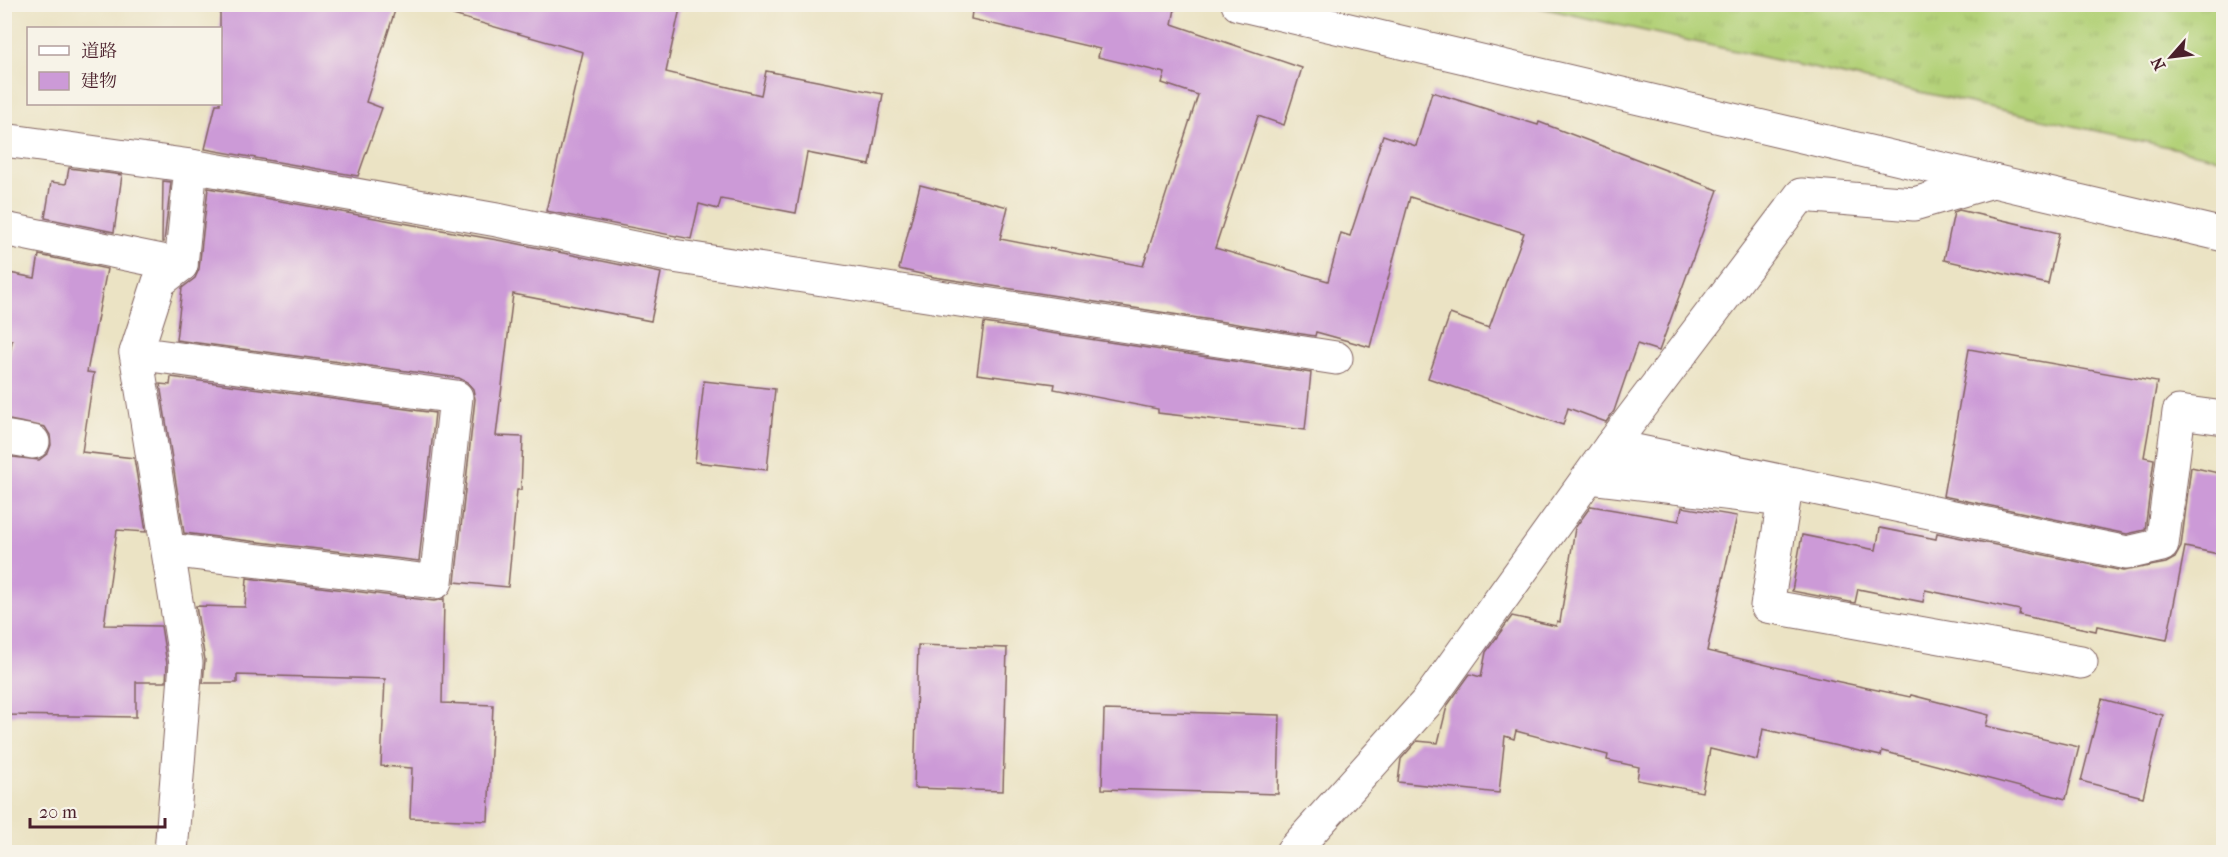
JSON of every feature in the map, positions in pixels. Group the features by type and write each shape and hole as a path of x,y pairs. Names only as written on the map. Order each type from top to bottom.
{"street":[{"path":"1238,4 2223,235"},
{"path":"4,140 191,166 496,220 673,256 1336,358"},
{"path":"171,852 186,663 136,353 159,282 181,265 191,166"},
{"path":"1292,852 1427,702 1611,446 1801,195 1914,204 1993,181"},
{"path":"4,229 181,265"},
{"path":"136,353 456,397 436,582 169,550"},
{"path":"1611,446 2127,553 2162,545 2179,412 2223,418"},
{"path":"1590,477 1784,500 1767,606 2081,662"}],"green space":[{"path":"1529,5 2223,5 2223,159 1537,7"}],"building":[{"path":"220,4 397,4 366,102 382,108 358,176 205,149 216,105 222,105 222,27 220,27"},
{"path":"455,4 681,4 666,72 761,95 766,71 883,94 870,165 807,153 796,213 721,199 718,209 699,204 691,239 546,211 583,52 453,15"},
{"path":"973,4 1176,4 1172,24 1302,68 1284,125 1258,116 1215,248 1328,281 1341,233 1350,236 1383,135 1416,146 1432,92 1538,125 1539,122 1718,190 1659,351 1637,344 1614,411 1606,422 1568,408 1563,425 1428,378 1450,314 1489,328 1524,233 1410,197 1370,347 1316,332 1315,336 934,277 899,269 920,185 1008,207 1000,239 1143,266 1198,95 1162,83 1165,73 1098,57 1100,49 971,19"},
{"path":"69,168 122,175 114,232 45,218 51,182 66,184"},
{"path":"163,181 171,182 164,242 162,242"},
{"path":"208,188 514,243 661,273 651,321 513,294 496,436 523,437 521,490 517,490 508,587 455,582 475,399 473,389 467,382 459,378 176,340 182,288 195,278 199,269"},
{"path":"1959,210 2059,233 2048,284 1944,260 1954,212"},
{"path":"39,255 107,269 87,372 94,373 82,452 134,458 146,532 117,530 104,625 161,626 167,664 166,682 136,682 136,717 4,715 4,456 39,460 48,453 51,445 50,435 45,427 4,419 4,388 12,341 4,340 4,272 35,278"},
{"path":"984,323 1311,373 1305,430 1158,413 1158,409 1054,389 1055,384 977,374"},
{"path":"1969,349 2157,382 2144,457 2154,459 2145,530 2127,534 1943,496"},
{"path":"171,377 435,413 419,561 184,533 160,384 170,385"},
{"path":"704,381 775,389 767,470 695,462"},
{"path":"2191,467 2223,474 2223,555 2185,547 2167,640 2097,626 2096,631 2019,615 2020,610 1925,590 1923,602 1858,589 1855,603 1792,591 1802,535 1876,550 1880,528 1936,539 1937,533 2123,571 2166,563 2175,558 2181,547"},
{"path":"1591,506 1679,521 1682,507 1737,516 1707,651 1835,681 1910,697 1911,695 1989,715 1986,726 2079,747 2066,799 1882,751 1881,756 1763,729 1757,760 1710,749 1702,792 1637,780 1639,767 1607,760 1608,755 1516,731 1514,739 1505,736 1499,793 1398,782 1401,759 1417,741 1438,743 1447,706 1470,674 1481,677 1486,652 1512,616 1556,626 1557,621 1560,622 1575,528"},
{"path":"247,578 434,601 444,599 442,703 493,705 488,821 410,818 412,768 381,766 385,679 237,675 237,683 203,683 205,660 196,606 245,607"},
{"path":"918,645 1007,648 1003,791 914,788"},
{"path":"2102,699 2163,715 2143,797 2081,781"},
{"path":"1104,710 1280,715 1278,794 1102,789"}]}
